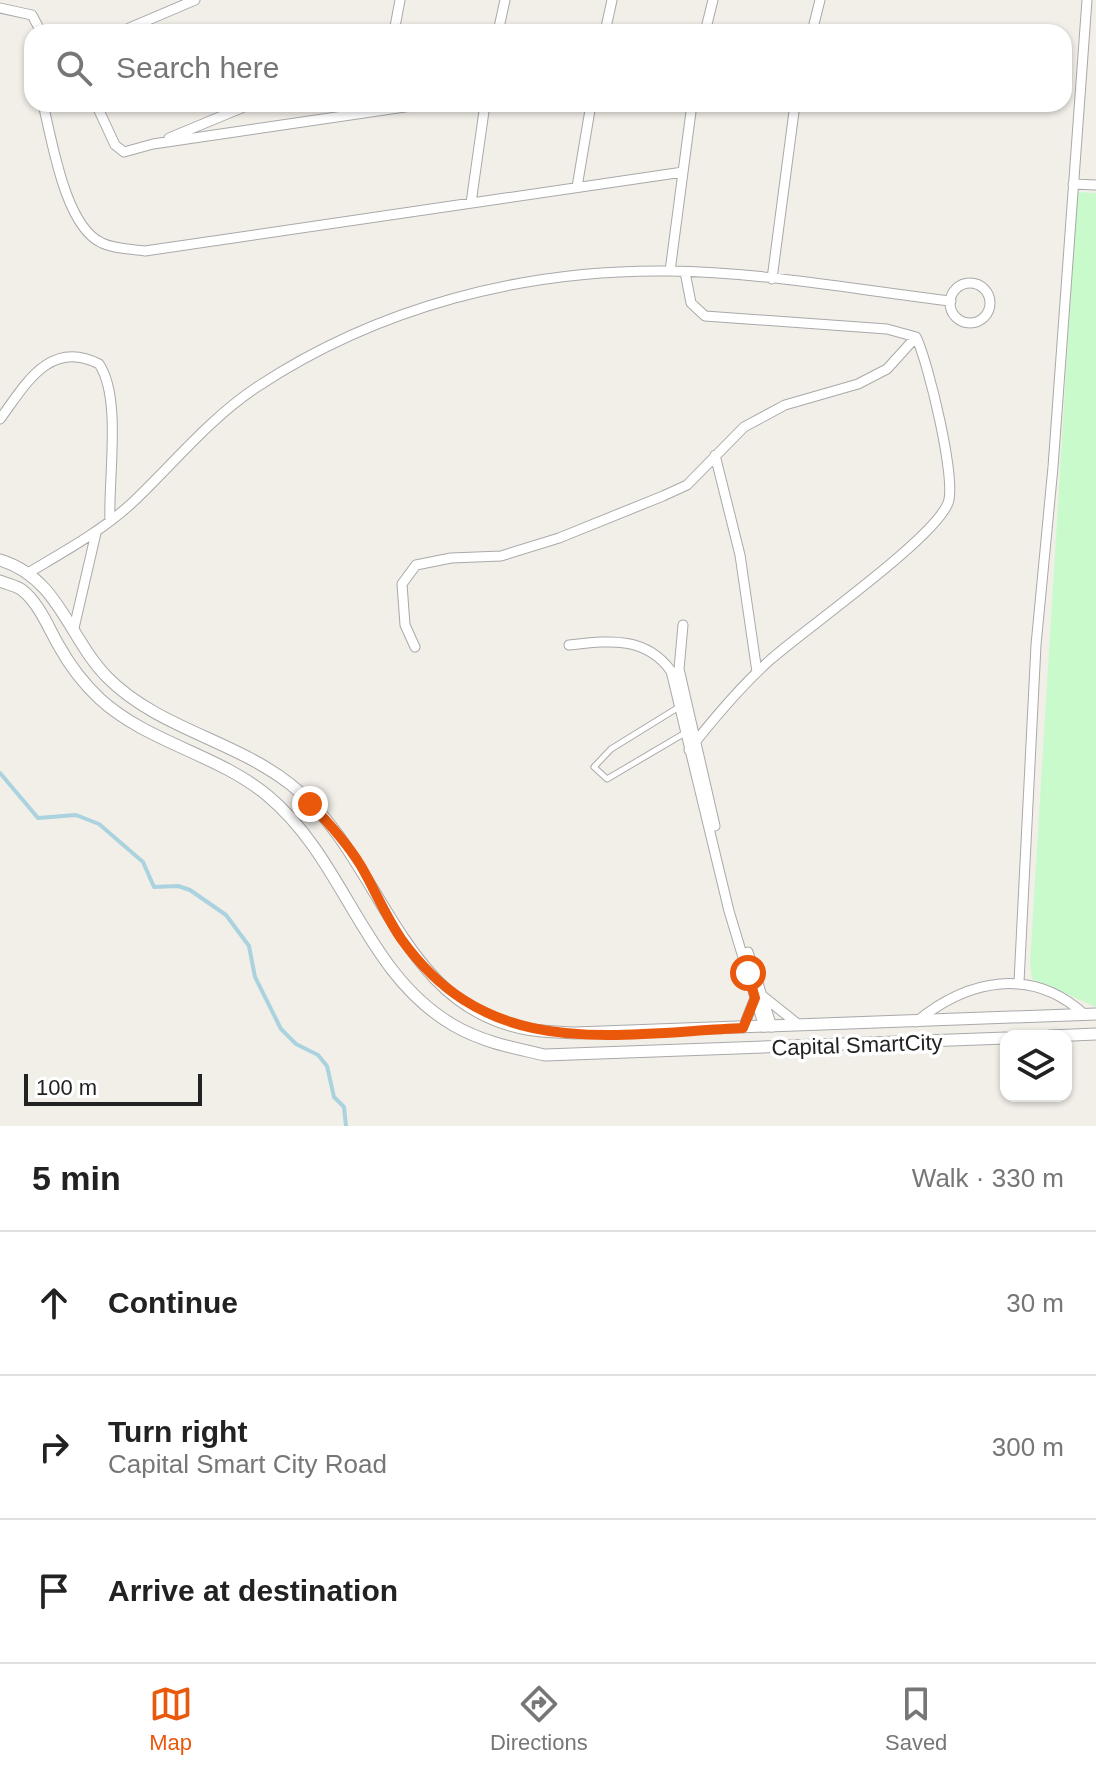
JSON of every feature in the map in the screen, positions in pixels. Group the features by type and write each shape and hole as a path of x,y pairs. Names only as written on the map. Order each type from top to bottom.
{"street":[{"path":"139,24 195,0"},
{"path":"394,24 400,0"},
{"path":"500,24 505,0"},
{"path":"607,24 612,0"},
{"path":"707,24 713,0"},
{"path":"814,24 820,0"},
{"path":"1019,982 1036,645 1058,405 1087,0"},
{"path":"0,8 32,15 37,24"},
{"path":"45,112 73,210 84,230 102,243 145,251 683,172"},
{"path":"100,112 115,145 124,152 153,144 354,112"},
{"path":"153,144 231,112"},
{"path":"471,203 484,112"},
{"path":"577,187 590,112"},
{"path":"670,271 691,112"},
{"path":"772,279 794,112"},
{"path":"1073,184 1096,185"},
{"path":"28,573 96,533 214,420 256,388 328,346 399,315 475,291 566,275 670,271 772,279 951,301"},
{"path":"685,272 691,303 705,316 887,329 916,337 927,358 950,482 948,503 925,532 757,672 692,746"},
{"path":"971,283 987,292 990,309 985,317 969,323 954,315 951,301 955,290 971,283"},
{"path":"415,647 405,625 402,584 416,565 451,558 501,556 559,538 687,485 744,427 764,414 858,384 887,369 916,337"},
{"path":"0,419 20,386 43,366 60,359 99,364 107,376 111,408 110,521"},
{"path":"715,455 744,577 757,672"},
{"path":"74,628 96,533"},
{"path":"0,560 19,566 41,582 108,678 137,702 248,756 292,785 337,832 360,864 399,936 418,962 444,989 473,1008 526,1029 575,1033 1091,1015"},
{"name":"Capital SmartCity","path":"0,581 22,590 38,609 76,674 101,700 128,719 230,771 267,795 298,824 321,852 388,968 415,998 454,1025 496,1044 545,1055 1000,1038"},
{"path":"683,625 675,670 679,707 685,733 692,746"},
{"path":"569,645 609,641 632,643 657,655 675,670 737,921 768,1027"},
{"path":"916,1022 951,996 1019,982 1061,995 1091,1015"},
{"path":"743,1028 758,996"},
{"path":"758,996 800,1026"},
{"path":"1072,1035 1096,1034"}],"lane":[{"path":"679,707 611,749 594,767 607,779 685,733"}],"green space":[{"path":"1077,192 1096,193 1096,1007 1032,979 1030,963"}],"waterway":[{"path":"0,773 38,818 76,815 99,824 143,862 154,887 178,886 190,890 226,915 249,946 255,977 281,1029 296,1044 318,1055 327,1066 334,1097 344,1107 346,1126"}],"route":[{"path":"310,804 337,832 360,864 399,936 418,962 444,989 499,1021 526,1029 575,1033 743,1028 755,998 748,973"}]}
